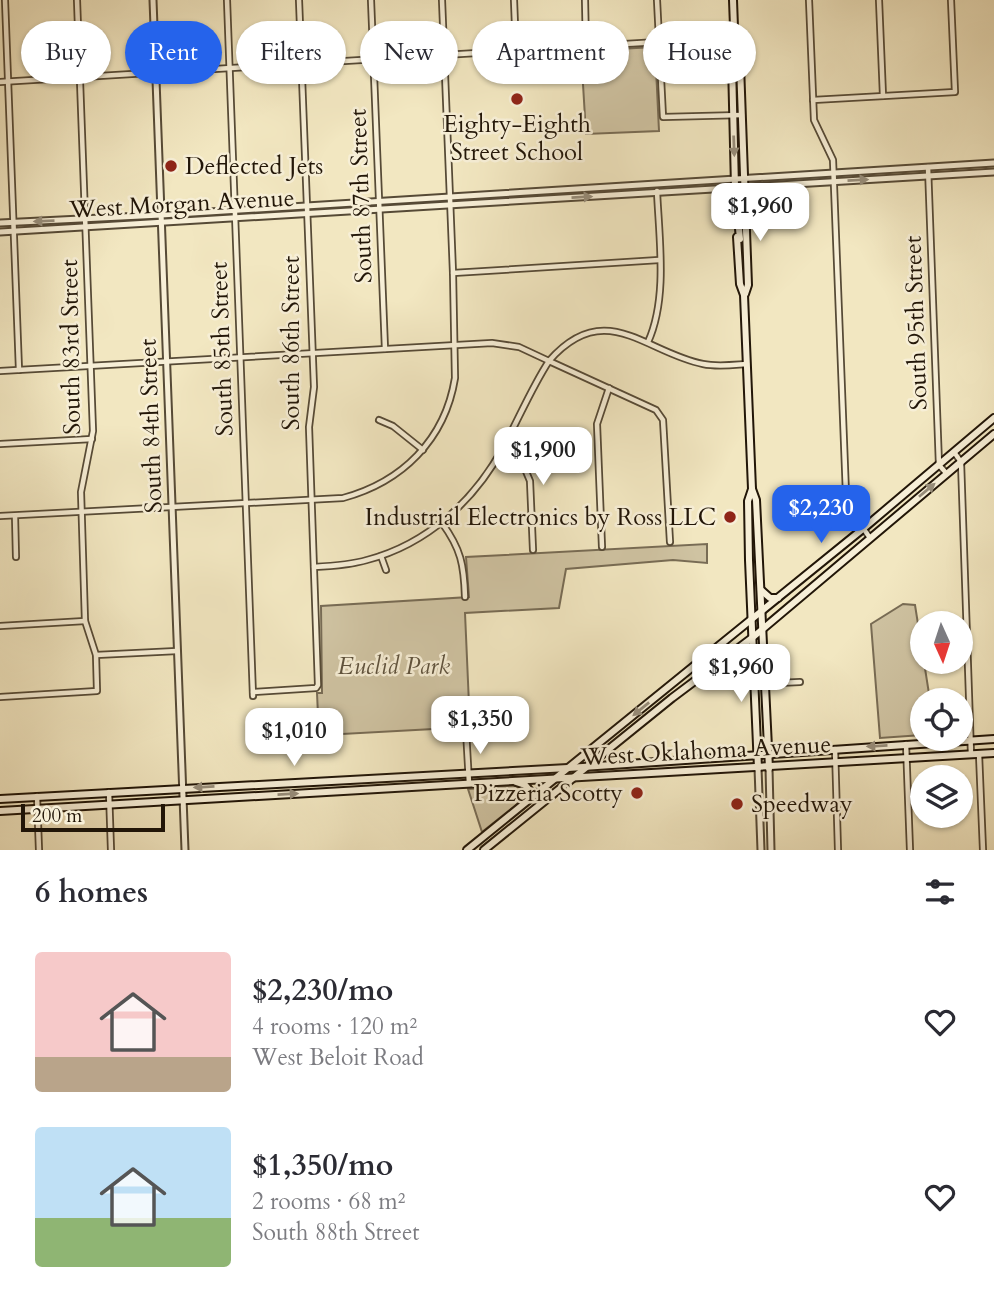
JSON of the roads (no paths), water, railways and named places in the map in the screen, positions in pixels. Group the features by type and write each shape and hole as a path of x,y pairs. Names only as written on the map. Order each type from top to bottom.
{"main road":[{"path":"733,0 734,21"},
{"path":"732,84 735,183 740,239 737,237 740,284 744,295 752,489 756,500 769,768"},
{"path":"741,84 748,285 744,295"},
{"path":"467,850 864,528 994,418"},
{"path":"484,850 671,698 752,638 994,434"},
{"path":"752,489 748,500 758,768"},
{"path":"761,590 770,598 778,598"},
{"name":"West Oklahoma Avenue","path":"973,741 994,739"},
{"name":"West Oklahoma Avenue","path":"0,799 568,768 910,744"},
{"path":"611,748 613,760 626,763"},
{"name":"West Oklahoma Avenue","path":"0,811 994,754"},
{"path":"511,781 527,787 530,791 527,800"}],"street":[{"path":"5,0 19,370"},
{"name":"South 83rd Street","path":"77,0 78,21"},
{"name":"South 84th Street","path":"153,0 154,21"},
{"name":"South 85th Street","path":"227,0 253,694 316,688 318,685"},
{"name":"South 86th Street","path":"299,0 300,21"},
{"name":"South 87th Street","path":"371,0 372,21"},
{"path":"442,0 443,21"},
{"path":"514,0 515,21"},
{"path":"585,0 585,21"},
{"path":"657,0 658,21"},
{"path":"809,0 814,120 831,151 834,181 847,505 870,538"},
{"path":"879,0 883,96"},
{"path":"813,100 955,92 951,0"},
{"path":"222,69 236,69"},
{"path":"0,82 21,80"},
{"name":"South 83rd Street","path":"0,697 97,691 96,655 85,621 81,511 81,492 92,439 80,84"},
{"name":"South 84th Street","path":"155,84 185,850"},
{"name":"South 86th Street","path":"303,84 314,387 309,427 318,685"},
{"name":"South 87th Street","path":"374,84 385,349"},
{"path":"0,516 343,498 369,490 395,476 423,450 442,420 452,393 456,345 445,84"},
{"path":"661,84 663,117 742,114"},
{"name":"West Morgan Avenue","path":"745,183 778,176 994,163"},
{"name":"South 95th Street","path":"928,167 939,465"},
{"name":"West Morgan Avenue","path":"0,223 705,181 778,184 994,172"},
{"path":"778,176 778,184"},
{"path":"705,181 705,189"},
{"name":"West Morgan Avenue","path":"0,232 705,189 735,183"},
{"path":"649,342 658,317 660,299 656,184"},
{"path":"550,191 551,198"},
{"path":"453,272 659,260"},
{"path":"314,567 381,556 442,523 473,493 504,447 549,361 572,341 596,332 627,334 702,364 747,364"},
{"path":"0,371 456,345 501,343 519,347 656,410 666,431 670,542"},
{"path":"602,547 597,424 609,388"},
{"path":"379,420 393,426 423,450"},
{"path":"0,444 92,439"},
{"path":"504,447 522,463 530,481 533,550"},
{"path":"954,452 961,462 969,688"},
{"path":"939,465 947,474"},
{"path":"15,516 16,556"},
{"path":"442,523 462,557 465,597"},
{"path":"381,556 386,570"},
{"path":"0,626 85,621"},
{"path":"96,655 177,651"},
{"path":"754,684 800,682"},
{"path":"466,730 469,783"},
{"path":"906,744 910,850"},
{"path":"973,747 976,755 983,850"},
{"path":"835,749 838,850"},
{"path":"758,768 761,850"},
{"path":"769,768 771,850"},
{"path":"109,792 111,850"},
{"path":"37,796 39,850"}],"place":[{"name":"Eighty-Eighth Street School","path":"517,99"},
{"name":"Deflected Jets","path":"171,166"},
{"name":"Industrial Electronics by Ross LLC","path":"730,517"},
{"name":"Pizzeria Scotty","path":"637,793"},
{"name":"Speedway","path":"737,804"}],"park label":[{"name":"Euclid Park","path":"394,666"}]}
